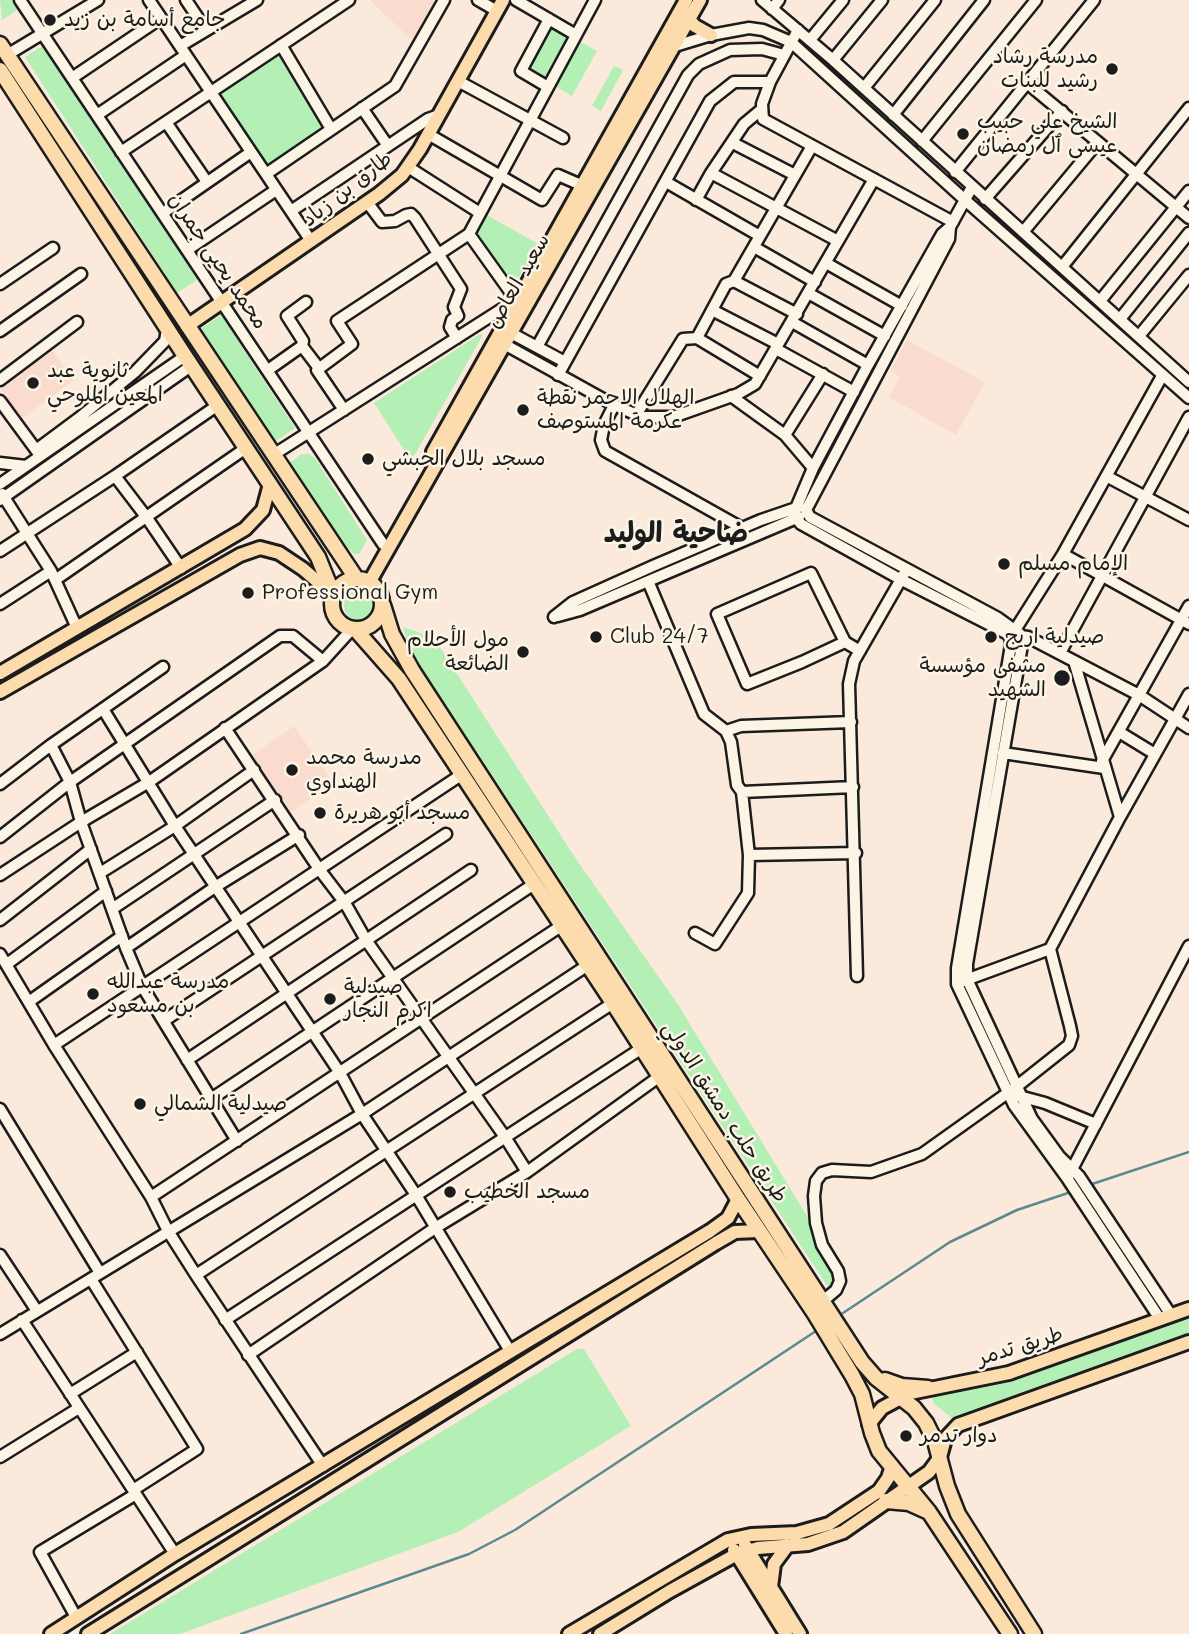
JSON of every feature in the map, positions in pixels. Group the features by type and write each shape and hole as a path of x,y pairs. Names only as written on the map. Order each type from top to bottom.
{"highway":[{"path":"0,70 318,557 333,594 333,612 339,622 354,629 371,625 377,620 383,605 381,595 363,579 273,455 4,50"},
{"path":"333,594 342,582 363,579"},
{"name":"طريق حلب دمشق الدولي","path":"383,605 392,634 412,670 823,1301 869,1370 914,1408 926,1423 935,1441 958,1514 1034,1634"},
{"name":"طريق حلب دمشق الدولي","path":"354,629 399,679 613,1003 738,1199 816,1314 852,1375 865,1404 879,1451 909,1484 1010,1634"},
{"path":"869,1370 894,1383 928,1388"},
{"path":"886,1501 909,1503 929,1512"}],"main road":[{"name":"سعيد العاص","path":"363,579 508,338 700,0"},
{"path":"683,4 689,20 711,34"},
{"path":"363,579 683,4"},
{"name":"طارق بن زياد","path":"187,326 402,175 500,6"},
{"path":"0,673 245,529 263,510 270,484"},
{"path":"0,692 240,555 260,548 279,553 333,594"},
{"path":"51,1634 175,1554 728,1219 738,1199"},
{"path":"88,1634 716,1243 735,1232 759,1231"},
{"name":"طريق تدمر","path":"869,1424 881,1408 900,1397 928,1388 1009,1373 1189,1309"},
{"path":"600,1634 723,1561 743,1553 808,1544 835,1536 929,1472 940,1457 948,1434 970,1419 1189,1342"},
{"path":"569,1634 734,1539 797,1533 829,1524 879,1492 892,1466"},
{"path":"734,1539 771,1587 800,1634"},
{"path":"771,1587 774,1564 788,1545"},
{"path":"743,1553 747,1571 786,1634"},
{"path":"723,1561 747,1571"}],"street":[{"name":"محمد يحيى جمران","path":"21,0 383,544"},
{"path":"4,50 43,34 98,0"},
{"path":"149,0 311,241"},
{"path":"186,0 206,30"},
{"path":"97,115 206,30 257,0"},
{"path":"121,152 349,0"},
{"path":"266,174 395,86 444,0"},
{"path":"478,0 500,6"},
{"path":"516,0 576,35"},
{"path":"317,367 352,344 338,324 339,319 469,234 595,0"},
{"path":"762,0 776,4 798,30 1188,378"},
{"path":"810,40 843,0"},
{"path":"833,60 882,0"},
{"path":"864,88 935,0"},
{"path":"893,115 984,0"},
{"path":"922,141 1036,0"},
{"path":"955,172 1090,2"},
{"path":"72,78 161,18"},
{"path":"548,87 523,74 521,69 549,19"},
{"path":"675,46 711,34 749,28 770,32 791,42 1189,398"},
{"path":"798,30 770,82 762,109 763,119 874,179 951,225"},
{"path":"281,45 331,129"},
{"path":"537,348 688,75 699,64 730,50 762,49 784,55"},
{"path":"458,81 563,138"},
{"path":"558,375 710,101 734,82 770,82"},
{"path":"1027,83 1189,218"},
{"path":"362,108 387,146"},
{"path":"1062,267 1189,108"},
{"path":"696,200 744,124 762,109"},
{"path":"985,199 1062,111"},
{"path":"291,211 428,119 439,115"},
{"path":"166,122 207,182"},
{"path":"428,134 542,200 558,175 581,185"},
{"path":"733,142 795,175"},
{"path":"1023,232 1098,142"},
{"path":"698,338 726,285 734,281 812,146"},
{"path":"163,213 251,152"},
{"path":"408,167 481,213"},
{"path":"711,173 838,241"},
{"path":"508,338 558,375 636,415 673,416 731,396 755,384 874,179"},
{"path":"666,182 760,236"},
{"path":"951,225 949,239 807,509 795,513 742,528 573,602 554,617 580,610 648,581 795,513 813,468 868,365 942,234 951,225 972,187"},
{"path":"187,250 276,190"},
{"path":"1100,301 1189,191"},
{"path":"367,202 382,222 395,221 411,214 461,289 454,307 458,316 452,320 450,327 457,338"},
{"path":"1120,319 1189,233"},
{"path":"273,455 516,300 469,234"},
{"path":"0,284 53,247"},
{"path":"754,247 815,282"},
{"path":"825,263 902,306"},
{"path":"0,331 80,274"},
{"path":"1139,336 1189,275"},
{"path":"734,281 868,365"},
{"path":"808,293 885,336"},
{"path":"306,302 288,316 303,341 302,346 317,367 317,372 345,410"},
{"path":"712,310 854,392"},
{"path":"0,380 77,322"},
{"path":"0,484 26,466 135,372 165,341 167,329"},
{"path":"508,338 565,362"},
{"path":"636,415 683,339 698,338 760,376"},
{"path":"268,370 302,346"},
{"path":"38,453 188,361"},
{"path":"77,628 53,575 1,496 188,361"},
{"path":"785,435 823,374"},
{"path":"1096,1124 1014,1092 957,984 957,968 1015,633 1108,477 1162,376"},
{"path":"731,396 785,435 813,468"},
{"path":"0,401 38,453"},
{"path":"0,551 115,477 218,405"},
{"path":"614,405 604,425 601,440 605,451 742,528"},
{"path":"1060,653 1189,417"},
{"path":"0,604 147,518 246,449"},
{"path":"0,463 26,466"},
{"path":"115,477 181,568"},
{"path":"1108,477 1189,520"},
{"path":"807,509 907,569 998,618 1015,633 1022,645 967,964 967,979 1026,1125 1070,1174 1166,1317"},
{"path":"795,513 901,579 1060,653 1139,695 1189,728"},
{"path":"1063,554 1185,622"},
{"path":"857,976 856,853 849,684 854,661 907,569"},
{"path":"845,642 747,684 717,614 811,573 845,642 860,651"},
{"path":"648,581 704,714 726,732 731,741 737,785 742,792 749,855 748,893 715,944 695,933"},
{"path":"1103,765 1139,695 1185,622 1189,606"},
{"path":"0,875 149,782 323,661 354,629"},
{"path":"0,838 70,782 280,636 293,636 323,661"},
{"path":"1074,661 1120,817"},
{"path":"0,783 163,667"},
{"path":"957,984 1050,949 1189,694"},
{"path":"103,709 174,826 340,1073 362,1114 416,1195 510,1351"},
{"path":"726,732 741,726 851,722"},
{"path":"225,728 345,903 366,940 527,1172"},
{"path":"1118,732 1155,754"},
{"path":"51,745 70,782 81,822 142,986 237,1141"},
{"path":"1003,754 1103,765"},
{"path":"100,873 254,770"},
{"path":"54,1045 461,775"},
{"path":"742,792 853,787"},
{"path":"112,909 275,800"},
{"path":"164,1020 446,834"},
{"path":"126,948 215,887 299,835"},
{"path":"0,920 91,849"},
{"path":"749,855 856,853"},
{"path":"187,1060 471,870"},
{"path":"211,1100 534,884"},
{"path":"7,964 106,891"},
{"path":"151,1197 561,926"},
{"path":"30,1001 122,936"},
{"path":"1070,1174 1189,946"},
{"path":"823,1301 836,1290 841,1281 822,1245 816,1223 816,1181 822,1173 832,1170 871,1172 922,1153 1014,1092 1066,1049 1072,1035 1050,949"},
{"path":"0,954 54,1045 151,1197 168,1231 323,1466"},
{"path":"0,1334 362,1114 587,965"},
{"path":"196,1275 613,1003"},
{"path":"225,1320 642,1048"},
{"path":"248,1355 435,1228 527,1172 660,1076"},
{"path":"0,1109 100,1273"},
{"path":"0,1255 37,1311"},
{"path":"76,1617 40,1552 198,1449 90,1279"},
{"path":"22,1320 175,1554"},
{"path":"70,1394 136,1352"},
{"path":"0,1457 79,1408"}],"shaded area":[{"path":"370,0 432,0 436,4 416,41 408,37"},
{"path":"907,340 985,382 956,435 889,397 900,377 890,371"},
{"path":"52,350 74,380 22,419 2,391 2,387"},
{"name":"مدرسة محمد الهنداوي","path":"294,726 333,783 290,813 251,756"}],"green space":[{"path":"0,0 12,0 19,9 2,20"},
{"path":"550,25 568,35 543,81 525,70"},
{"path":"579,41 597,51 572,96 555,86"},
{"path":"42,46 200,278 177,293 25,57"},
{"path":"280,53 323,128 267,165 220,94"},
{"path":"614,66 623,70 601,111 592,106"},
{"path":"487,215 538,244 519,277 508,280 477,233"},
{"path":"221,315 295,428 273,443 199,330"},
{"path":"480,334 483,335 411,461 374,403"},
{"path":"302,454 315,458 367,540 359,554 354,554 336,538 289,463"},
{"path":"360,589 371,594 376,605 371,616 360,621 349,616 344,605 349,594"},
{"path":"403,627 434,638 576,859 679,1006 810,1221 817,1244 834,1274 833,1283 828,1287 409,648"},
{"path":"1189,1317 1189,1336 968,1414 953,1419 933,1403 932,1396 999,1383"},
{"path":"577,1349 584,1349 631,1426 458,1532 180,1634 110,1634"}],"waterway":[{"path":"1077,1189 1189,1152"},
{"path":"843,1313 950,1242 1017,1210 1071,1192"},
{"path":"241,1634 469,1554 515,1530 816,1331"}],"place":[{"name":"جامع أسامة بن زيد","path":"50,20"},
{"name":"مدرسة رشاد رشيد للبنات","path":"1112,69"},
{"name":"الشيخ علي حبيب عيسى ٱل رمضان","path":"963,134"},
{"name":"ثانوية عبد المعين الملوحي","path":"33,383"},
{"name":"الهلال الاحمر نقطة عكرمة المستوصف","path":"523,410"},
{"name":"مسجد بلال الحبشي","path":"368,459"},
{"name":"الإمام مسلم","path":"1004,564"},
{"name":"Professional Gym","path":"248,593"},
{"name":"Club 24/7","path":"596,637"},
{"name":"صيدلية اريج","path":"991,637"},
{"name":"مول الأحلام الضائعة","path":"523,652"},
{"name":"مشفى مؤسسة الشهيد","path":"1062,678"},
{"name":"مدرسة محمد الهنداوي","path":"292,770"},
{"name":"مسجد أبو هريرة","path":"320,813"},
{"name":"مدرسة عبدالله بن مسعود","path":"93,994"},
{"name":"صيدلية اكرم النجار","path":"330,999"},
{"name":"صيدلية الشمالي","path":"140,1104"},
{"name":"مسجد الخطيب","path":"450,1192"},
{"name":"دوار تدمر","path":"906,1436"}],"district":[{"name":"ضاحية الوليد","path":"676,533"}]}
